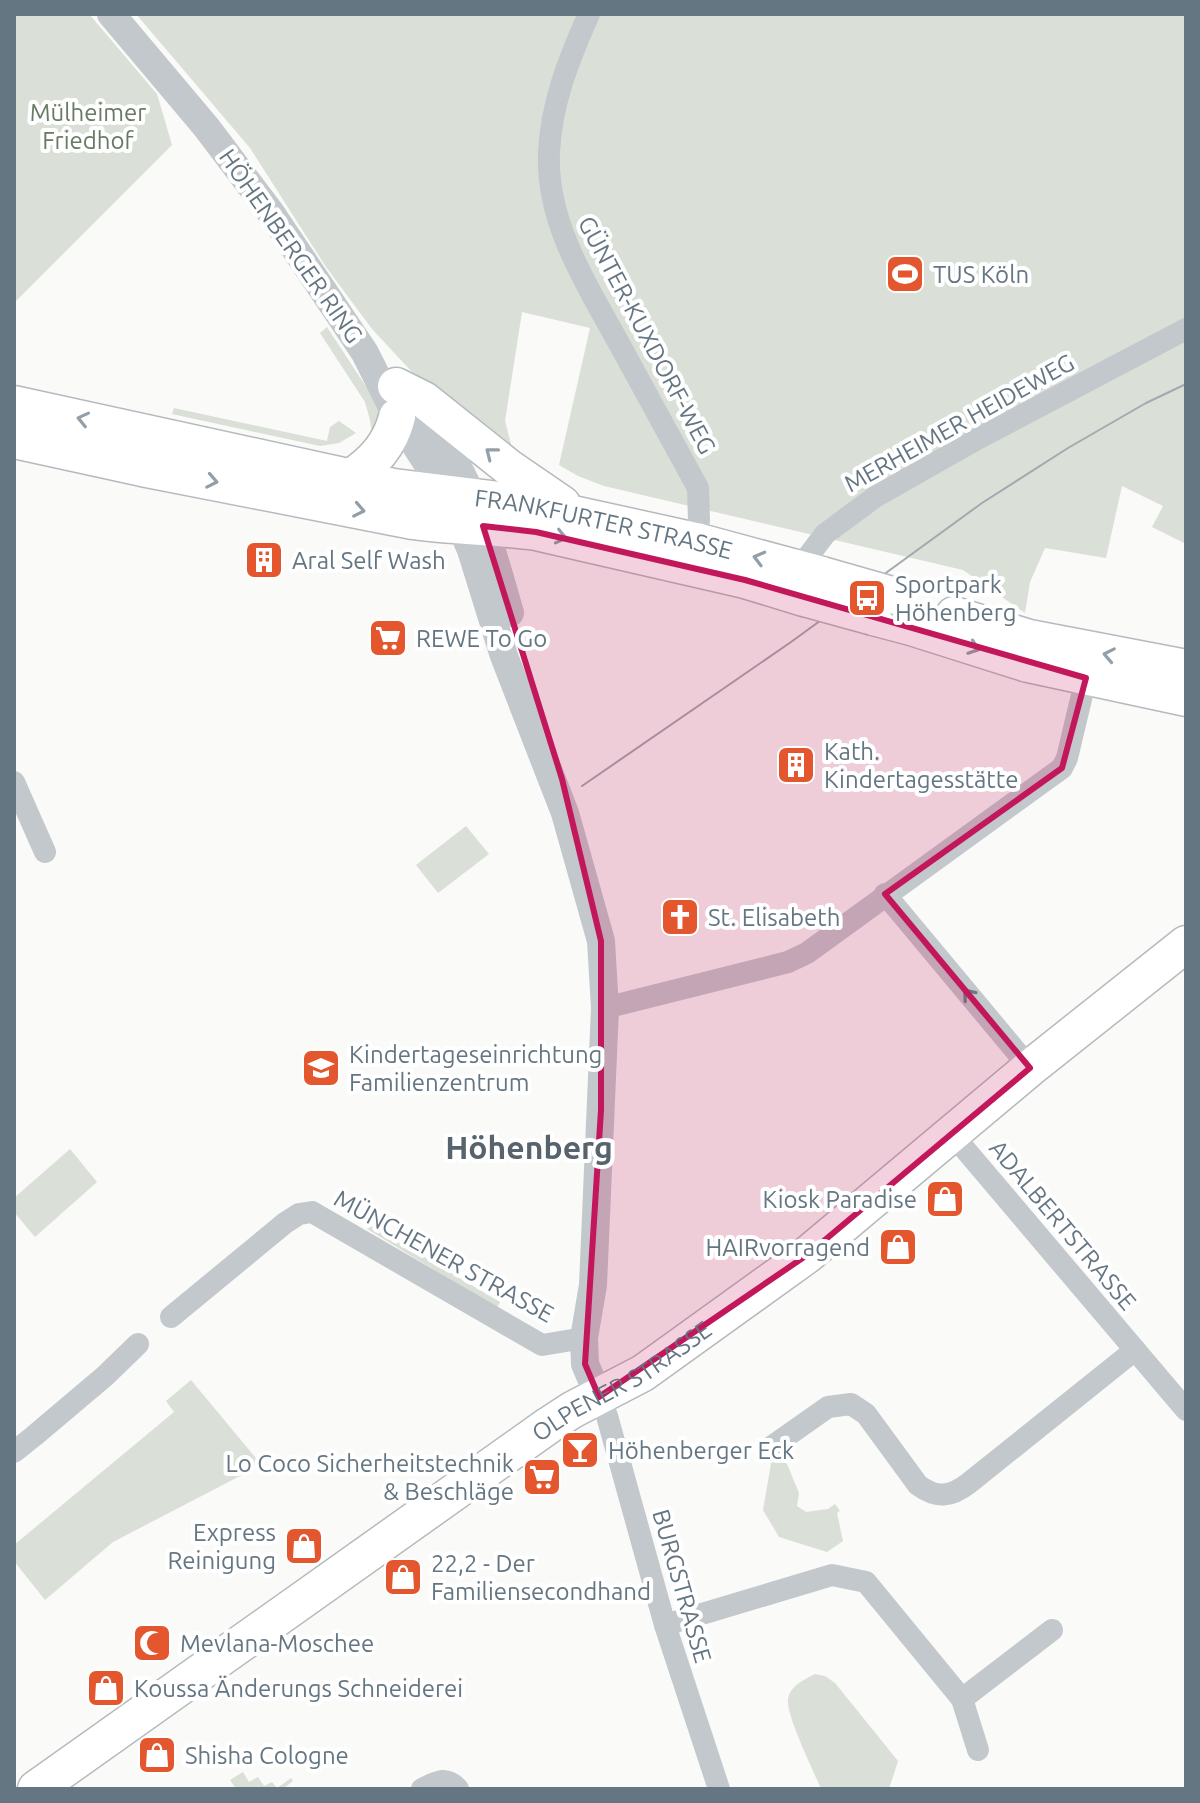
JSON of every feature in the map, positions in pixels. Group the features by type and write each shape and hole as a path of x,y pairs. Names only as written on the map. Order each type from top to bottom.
{"main road":[{"path":"350,478 370,464 390,438 397,402 424,400 508,467 576,515"},
{"name":"FRANKFURTER STRASSE","path":"14,404 147,451 413,521 511,501 696,541 802,583 886,607 1186,668"},
{"name":"FRANKFURTER STRASSE","path":"14,440 147,451 350,478 466,511 511,528 732,577 802,583"},
{"name":"FRANKFURTER STRASSE","path":"886,607 911,627 1012,660 1186,698"},
{"name":"OLPENER STRASSE","path":"36,1789 542,1429 654,1366 807,1255 1030,1068 1186,944"}],"street":[{"name":"HÖHENBERGER RING","path":"111,14 237,166 397,402 412,402 439,437 456,464 466,511 492,549 524,666 562,779 565,813 601,941 605,1008 593,1285 584,1338 585,1364 599,1397"},
{"name":"GÜNTER-KUXDORF-WEG","path":"589,14 562,77 551,119 548,156 553,208 596,302 698,488 696,541"},
{"name":"MERHEIMER HEIDEWEG","path":"802,583 825,534 875,497 979,438 1186,329"},
{"path":"605,1008 788,962 807,953 1062,768 1086,678"},
{"path":"14,782 45,852"},
{"path":"885,894 1030,1068"},
{"name":"ADALBERTSTRASSE","path":"952,1134 1186,1410"},
{"name":"MÜNCHENER STRASSE","path":"171,1317 285,1223 299,1214 312,1212 542,1345 584,1338"},
{"path":"14,1452 105,1376 138,1344"},
{"path":"767,1450 828,1407 851,1404 866,1414 918,1485 929,1493 945,1495 962,1489 1135,1350"},
{"name":"BURGSTRASSE","path":"599,1397 607,1416 665,1625 719,1789"},
{"path":"665,1625 832,1575 866,1582 962,1699 978,1750"},
{"path":"962,1699 1052,1630"},
{"path":"422,1789 446,1781 458,1789"}],"highlighted area":[{"path":"483,526 536,532 745,580 1086,678 1062,768 885,894 1030,1068 807,1255 599,1397 585,1364 601,1110 601,941 562,779"}],"green space":[{"name":"Mülheimer Friedhof","path":"14,14 89,14 157,94 172,145 14,303"},
{"path":"136,14 1186,14 1186,544 1152,527 1163,506 1122,486 1106,558 1045,548 1030,582 1025,613 963,570 604,486 559,465 590,328 522,312 505,421 511,444 503,454 412,372 372,329 326,267 250,148"},
{"path":"327,327 378,405 381,417 372,434 365,402 320,333"},
{"path":"174,408 327,441 330,427 339,421 356,433 339,443 320,446 172,414"},
{"path":"466,826 489,854 438,893 416,865"},
{"path":"70,1149 97,1182 35,1237 14,1212 14,1198"},
{"path":"370,1225 500,1302 497,1308 367,1229"},
{"path":"191,1380 260,1463 113,1542 45,1600 14,1561 14,1545 174,1412 166,1401"},
{"path":"779,1457 787,1464 799,1493 797,1506 806,1512 828,1509 835,1504 840,1511 837,1513 843,1541 827,1552 779,1537 763,1510 772,1458"},
{"path":"815,1674 835,1683 898,1761 889,1789 821,1789 796,1730 788,1699 795,1687"},
{"path":"243,1772 249,1782 258,1777 264,1786 272,1782 277,1788 291,1778 293,1781 283,1789 236,1789 230,1780"}],"tram line":[{"path":"582,786 791,642 982,503 1068,448 1186,384"}],"place":[{"name":"TUS Köln","path":"905,274"},
{"name":"Aral Self Wash","path":"264,560"},
{"name":"Sportpark Höhenberg","path":"867,598"},
{"name":"REWE To Go","path":"388,638"},
{"name":"Kath. Kindertagesstätte","path":"796,765"},
{"name":"St. Elisabeth","path":"680,917"},
{"name":"Kindertageseinrichtung Familienzentrum","path":"321,1068"},
{"name":"Kiosk Paradise","path":"945,1199"},
{"name":"HAIRvorragend","path":"898,1247"},
{"name":"Höhenberger Eck","path":"580,1450"},
{"name":"Lo Coco Sicherheitstechnik & Beschläge","path":"542,1477"},
{"name":"Express Reinigung","path":"304,1546"},
{"name":"22,2 - Der Familiensecondhand","path":"403,1577"},
{"name":"Mevlana-Moschee","path":"152,1643"},
{"name":"Koussa Änderungs Schneiderei","path":"106,1688"},
{"name":"Shisha Cologne","path":"157,1755"}],"district":[{"name":"Höhenberg","path":"529,1147"}]}
